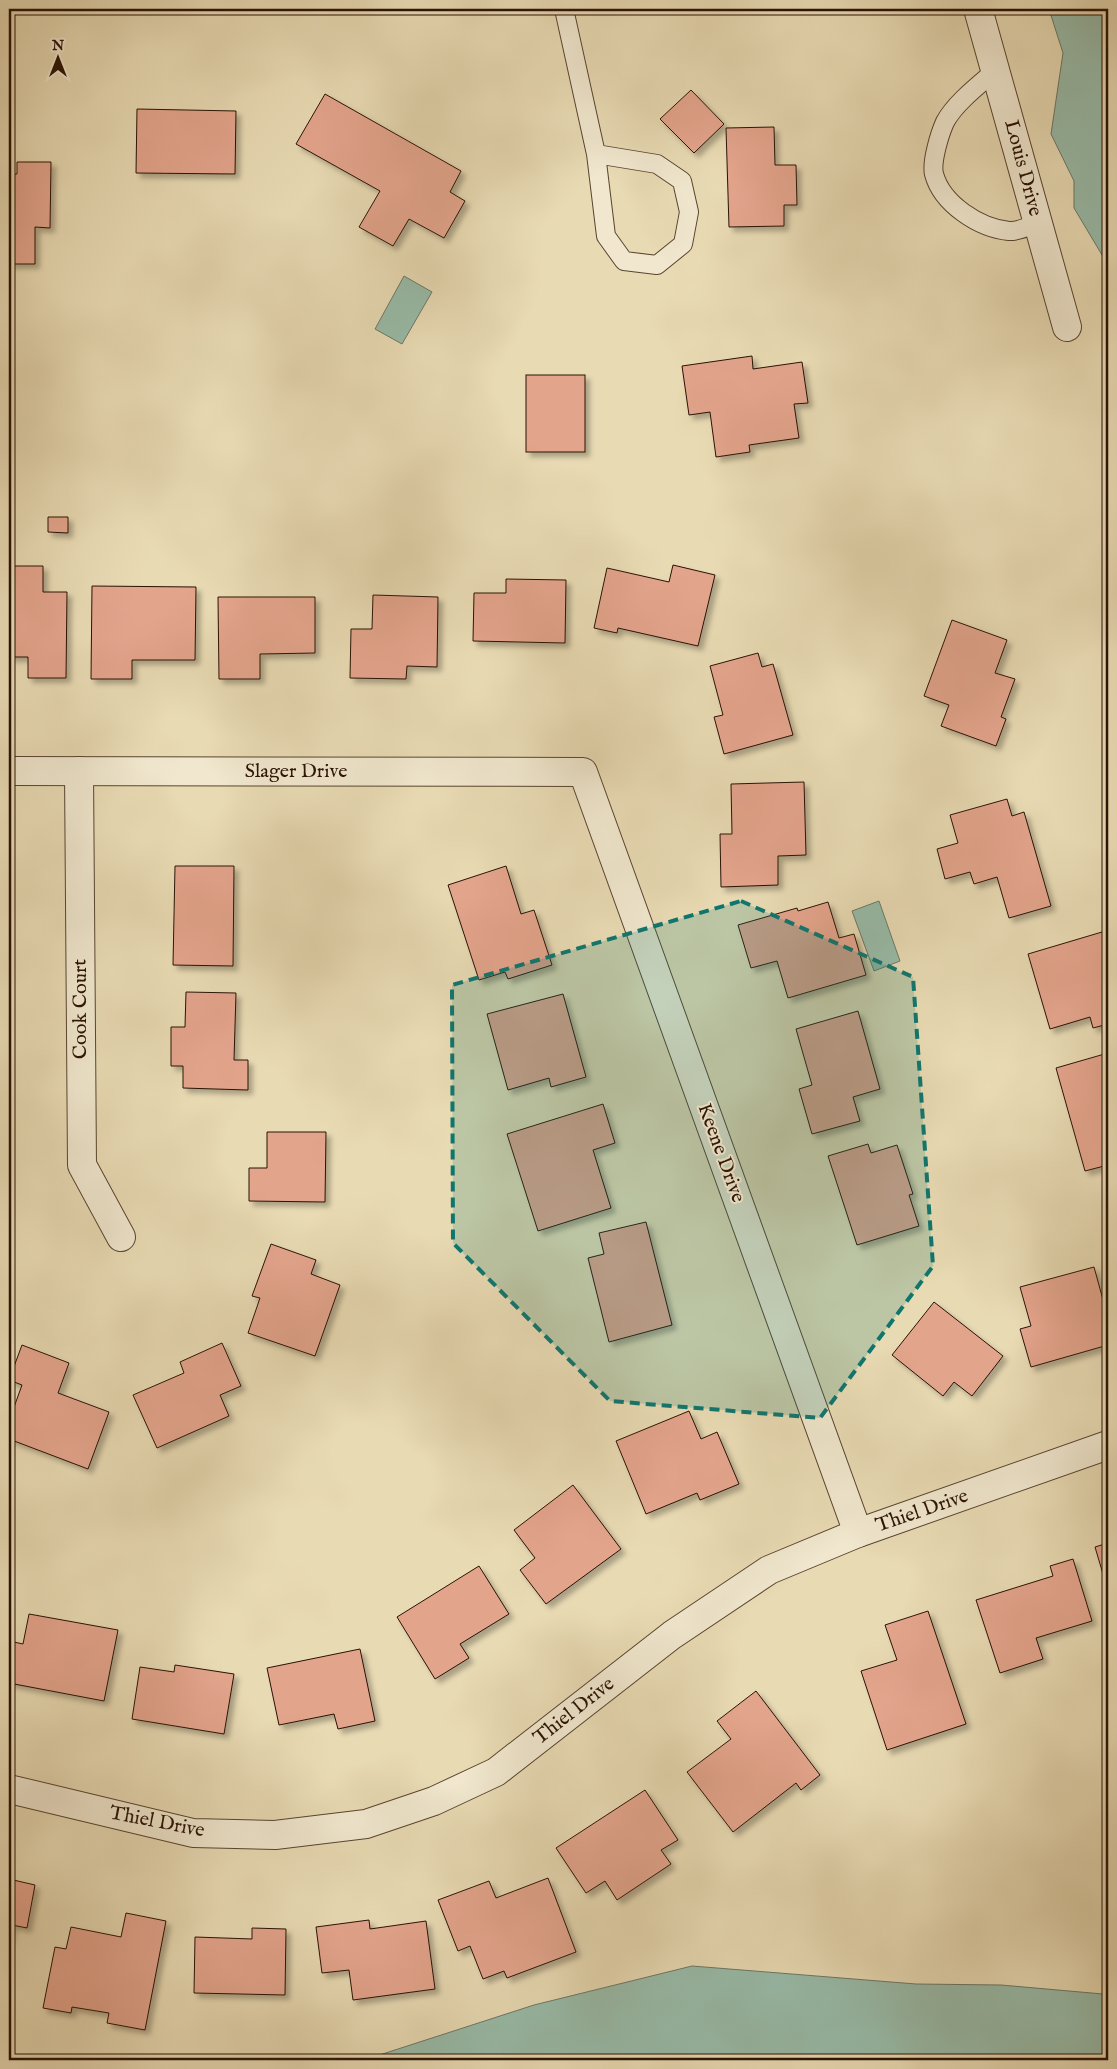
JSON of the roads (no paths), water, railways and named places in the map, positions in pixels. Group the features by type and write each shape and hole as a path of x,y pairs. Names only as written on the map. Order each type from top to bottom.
{"street":[{"name":"Louis Drive","path":"978,9 1067,327"},
{"name":"Slager Drive","path":"9,771 583,772"},
{"name":"Cook Court","path":"79,771 82,1165 121,1237"},
{"name":"Keene Drive","path":"583,772 858,1533"},
{"name":"Thiel Drive","path":"9,1789 193,1833 275,1835 366,1824 434,1801 496,1772 672,1636 769,1570 858,1533 1108,1445"}],"lane":[{"path":"564,9 596,154 606,236 624,261 657,265 683,244 689,212 682,181 657,164 596,154"},
{"path":"996,70 966,97 946,120 937,143 933,173 947,198 971,220 1010,232 1038,223"}]}
